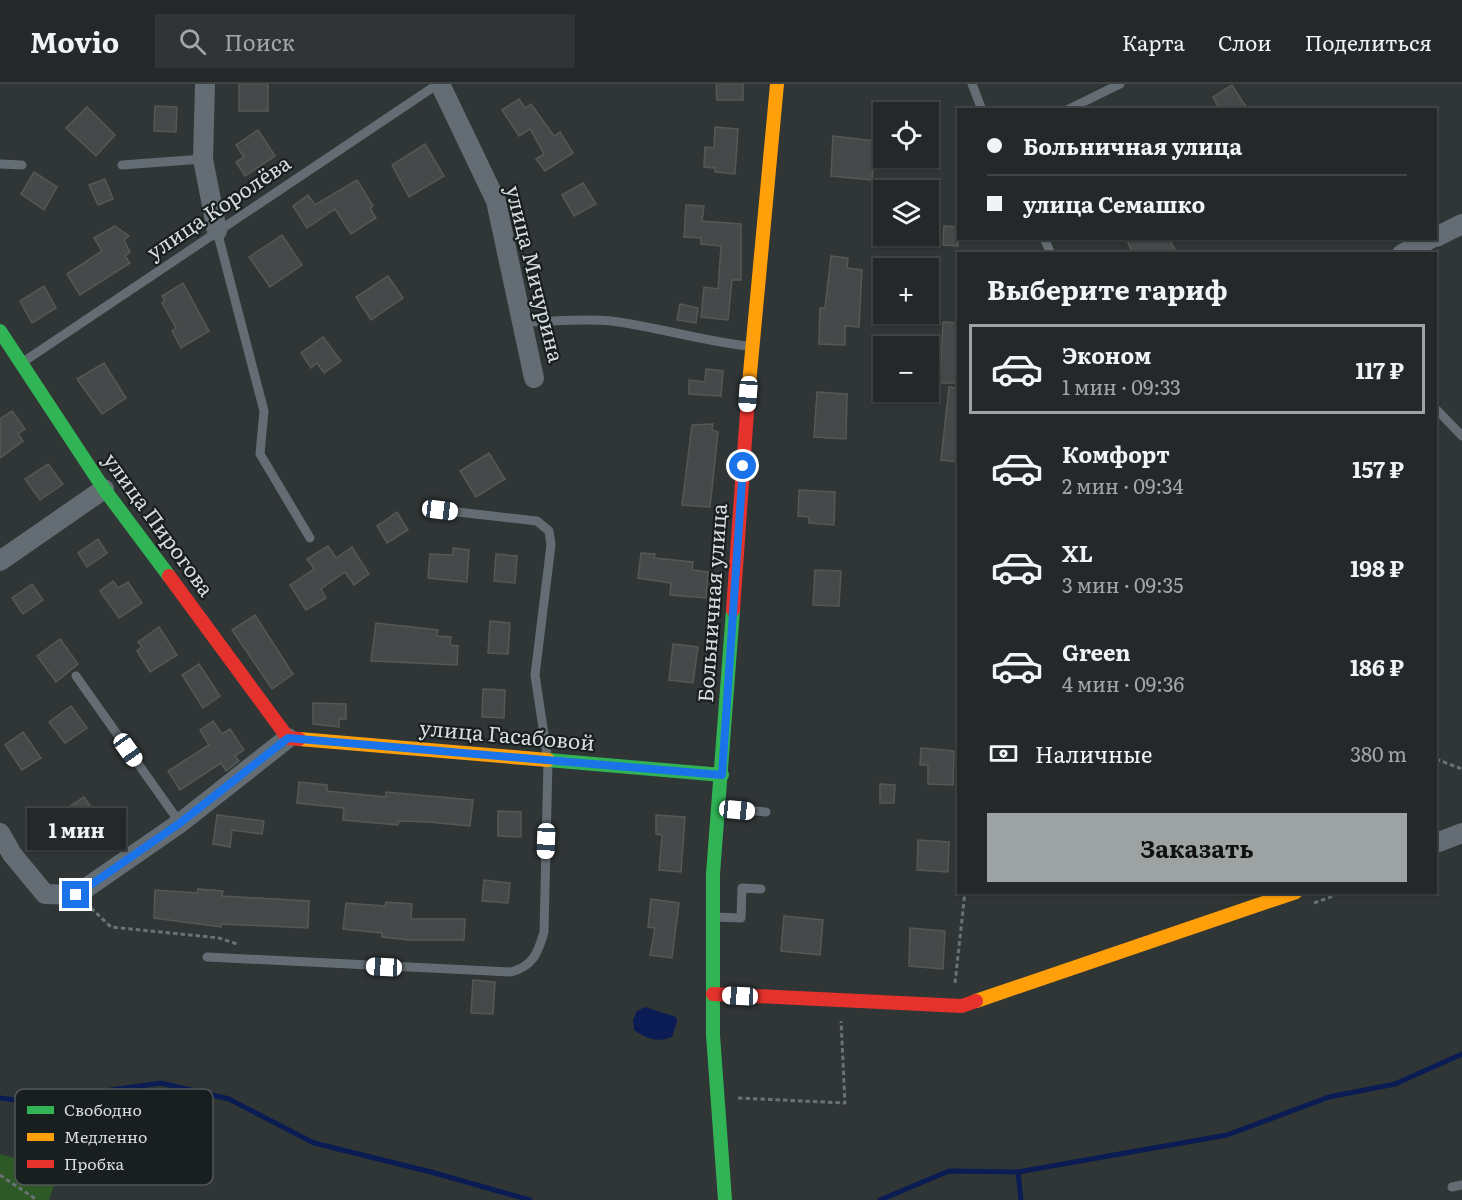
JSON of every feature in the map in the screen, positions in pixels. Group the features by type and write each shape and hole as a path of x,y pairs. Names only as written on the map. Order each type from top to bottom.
{"street":[{"path":"205,84 203,159 217,231"},
{"name":"улица Мичурина","path":"439,84 496,201 534,378"},
{"name":"Больничная улица","path":"725,1200 713,994 711,917 713,874 752,347 777,84"},
{"path":"1437,236 1462,224"},
{"path":"1405,252 1430,240"},
{"name":"улица Пирогова","path":"0,331 104,489 288,738"},
{"path":"0,561 104,489"},
{"path":"0,833 12,854 45,894 76,895 180,823 288,738"},
{"name":"улица Гасабовой","path":"288,738 722,775"},
{"path":"1437,843 1462,833"},
{"path":"713,994 962,1006 1290,894"}],"lane":[{"name":"улица Королёва","path":"21,364 439,84"},
{"path":"972,84 981,108"},
{"path":"1071,108 1120,84"},
{"path":"122,165 203,159"},
{"path":"0,164 22,165"},
{"path":"217,231 264,411 260,454 310,538"},
{"path":"522,322 608,321 655,327 710,342 752,347"},
{"path":"1437,410 1462,436"},
{"path":"207,957 475,972 511,972 524,968 534,959 544,932 549,761 535,675 551,545 549,531 537,521 440,510"},
{"path":"76,676 180,823"},
{"path":"719,808 766,812"},
{"path":"711,917 741,918 742,888 761,889"}],"path":[{"path":"1437,759 1462,769"},
{"path":"953,1006 965,894"},
{"path":"76,895 111,927 219,938 240,945"},
{"path":"718,1097 845,1103 841,1013"},
{"path":"0,1175 37,1200"}],"green space":[{"path":"0,1154 15,1158 15,1185 54,1185 49,1200 0,1200"}],"water":[{"path":"645,1007 676,1017 677,1022 672,1037 662,1040 653,1039 634,1030 633,1020 637,1011"}],"building":[{"path":"239,84 268,84 268,111 239,111"},
{"path":"716,84 743,84 743,100 717,100"},
{"path":"1232,85 1247,108 1219,108 1213,97"},
{"path":"519,99 525,108 531,104 554,136 560,132 573,153 545,171 536,159 544,154 530,129 519,136 502,110"},
{"path":"155,106 177,107 176,132 154,131"},
{"path":"87,107 115,135 96,156 66,128"},
{"path":"715,127 738,129 735,174 715,172 715,168 704,167 705,147 714,148"},
{"path":"258,130 275,156 245,176 236,162 244,157 236,145"},
{"path":"833,136 873,141 872,180 831,176"},
{"path":"425,144 444,176 409,197 392,165"},
{"path":"34,172 57,187 44,210 21,194"},
{"path":"105,179 113,199 98,205 89,185"},
{"path":"357,180 373,206 370,208 376,218 351,234 335,209 307,228 293,206 308,195 315,205"},
{"path":"583,183 596,204 574,216 562,195"},
{"path":"686,205 704,206 702,221 741,224 741,280 732,280 728,320 701,317 704,287 718,289 721,246 701,244 701,238 684,237"},
{"path":"115,226 129,236 124,240 130,252 125,256 130,263 80,295 67,274 102,251 94,238"},
{"path":"944,226 957,227 958,246 943,245"},
{"path":"282,235 302,265 270,287 249,257"},
{"path":"1127,240 1170,240 1176,252 1132,252"},
{"path":"831,256 848,258 847,268 862,270 859,327 845,326 845,345 819,344 820,308 825,308"},
{"path":"388,276 403,298 371,320 356,297"},
{"path":"183,283 209,331 181,348 172,331 176,328 162,303 165,300 162,296"},
{"path":"44,286 56,308 32,323 20,301"},
{"path":"680,304 698,308 696,323 677,320"},
{"path":"943,322 957,323 957,383 940,383"},
{"path":"323,337 341,361 324,373 317,363 311,368 301,353"},
{"path":"104,363 126,398 102,414 77,379"},
{"path":"706,369 723,371 721,396 689,394 689,380 705,382"},
{"path":"949,387 957,388 957,462 941,460"},
{"path":"817,392 847,394 846,439 814,437"},
{"path":"12,411 25,429 18,434 23,441 0,458 0,419"},
{"path":"713,424 712,430 718,432 710,507 682,505 692,425"},
{"path":"489,453 505,479 476,497 460,471"},
{"path":"48,464 63,484 40,500 25,479"},
{"path":"799,490 835,492 834,525 809,523 809,517 798,516"},
{"path":"397,512 408,530 387,543 377,526"},
{"path":"98,539 107,553 87,567 78,553"},
{"path":"328,546 336,558 352,547 369,574 354,585 345,572 321,589 326,598 306,610 290,585 314,569 307,559"},
{"path":"453,548 469,550 467,582 428,578 430,554 453,555"},
{"path":"641,553 655,554 654,558 693,562 692,570 708,572 706,598 670,595 671,583 638,578"},
{"path":"496,554 517,556 515,583 494,581"},
{"path":"815,570 841,571 839,606 813,605"},
{"path":"113,581 118,588 128,582 142,603 119,618 100,591"},
{"path":"32,584 43,600 23,614 12,598"},
{"path":"255,615 293,674 272,689 232,630"},
{"path":"490,621 510,623 508,654 488,653"},
{"path":"376,623 438,630 437,636 451,637 450,645 458,646 457,665 371,661"},
{"path":"159,627 177,655 150,672 137,651 142,647 138,642"},
{"path":"60,639 78,664 56,682 37,656"},
{"path":"673,644 698,647 693,683 669,680"},
{"path":"199,664 220,696 203,708 182,675"},
{"path":"483,689 505,690 504,718 482,717"},
{"path":"313,703 346,704 346,719 339,719 339,727 313,724"},
{"path":"71,706 87,728 65,743 49,722"},
{"path":"213,721 222,734 230,729 244,750 235,756 239,761 226,771 221,763 180,790 168,771 209,745 200,730"},
{"path":"23,732 41,758 22,770 5,745"},
{"path":"921,748 954,751 953,785 928,784 928,765 920,765"},
{"path":"299,782 327,785 327,791 386,797 386,792 473,800 470,826 399,821 398,825 343,820 344,808 297,803"},
{"path":"880,784 895,785 894,803 880,803"},
{"path":"84,797 105,827 72,851 51,819"},
{"path":"498,811 521,812 521,837 498,836"},
{"path":"217,815 264,821 262,834 232,830 230,847 213,844"},
{"path":"656,815 685,817 681,872 659,870 662,835 656,834"},
{"path":"918,840 949,842 948,872 917,870"},
{"path":"484,880 510,883 508,903 482,901"},
{"path":"198,889 223,891 222,896 309,901 308,928 221,924 221,927 154,918 155,890 197,893"},
{"path":"651,899 679,903 672,958 650,955 655,928 648,927"},
{"path":"386,902 412,904 411,919 465,919 464,940 409,940 382,937 382,933 343,929 346,903 385,906"},
{"path":"784,916 823,920 820,955 781,951"},
{"path":"910,928 945,931 943,969 909,966"},
{"path":"473,980 495,982 493,1014 471,1013"}],"waterway":[{"path":"880,1200 949,1171 1018,1172 1227,1135 1329,1097 1395,1084 1462,1054"},
{"path":"118,1089 161,1083 186,1089"},
{"path":"213,1095 229,1099 314,1143 431,1172 530,1200"},
{"path":"0,1098 15,1100"},
{"path":"1018,1172 1021,1200"}],"traffic: fast":[{"path":"0,331 104,489 169,576"},
{"path":"725,1200 713,1035 713,874 733,610"},
{"path":"548,760 722,775"}],"traffic: slow":[{"path":"749,384 777,84"},
{"path":"299,739 548,760"},
{"path":"976,1001 1290,894"}],"traffic: jam":[{"path":"733,610 749,384"},
{"path":"169,576 288,738 299,739"},
{"path":"713,994 962,1006 976,1001"}],"route":[{"path":"76,895 180,823 288,738 722,775 743,466"}]}
